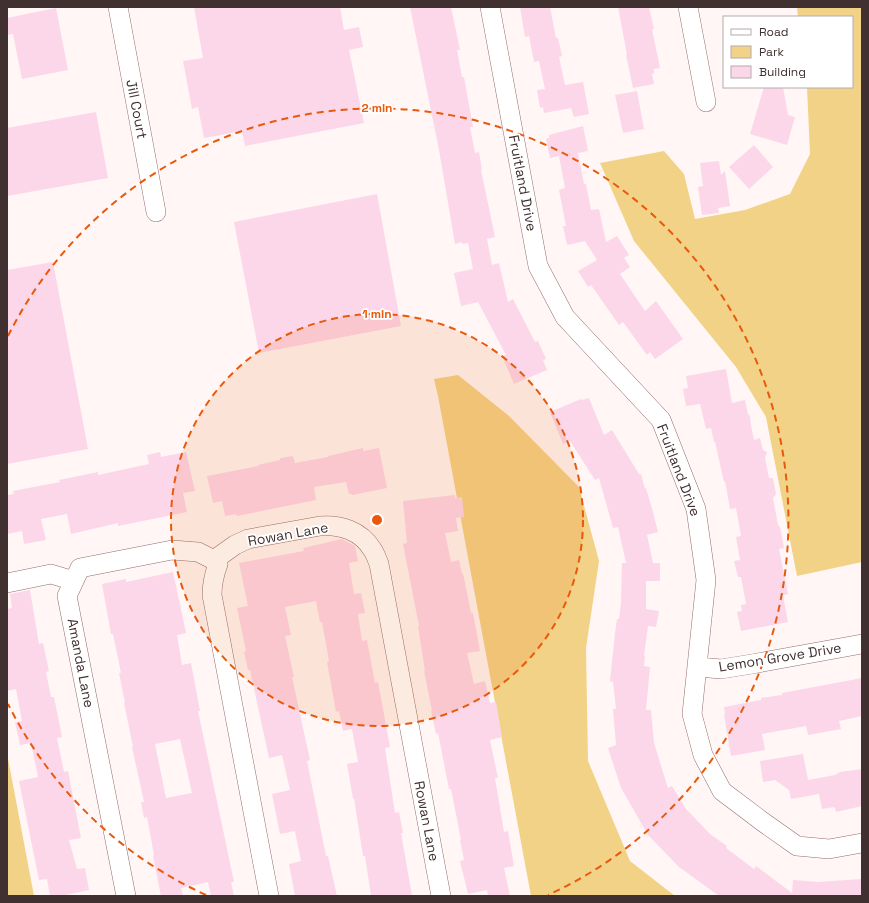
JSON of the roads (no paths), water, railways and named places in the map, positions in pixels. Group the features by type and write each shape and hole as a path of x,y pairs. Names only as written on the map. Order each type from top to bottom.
{"street":[{"name":"Jill Court","path":"118,7 156,212"},
{"name":"Fruitland Drive","path":"490,7 538,266 565,317 661,420 696,509 706,580 692,714 703,755 722,791 797,846 829,849 862,843"},
{"path":"688,7 706,102"},
{"name":"Rowan Lane","path":"214,560 235,545 248,539 330,525 347,528 361,536 372,549 378,564 441,896"},
{"name":"Amanda Lane","path":"126,896 67,596 80,568 172,550 198,552 214,560"},
{"path":"214,560 218,564 213,579 212,595 269,896"},
{"path":"7,583 51,574 74,581"},
{"name":"Lemon Grove Drive","path":"698,667 721,669 862,644"}]}
